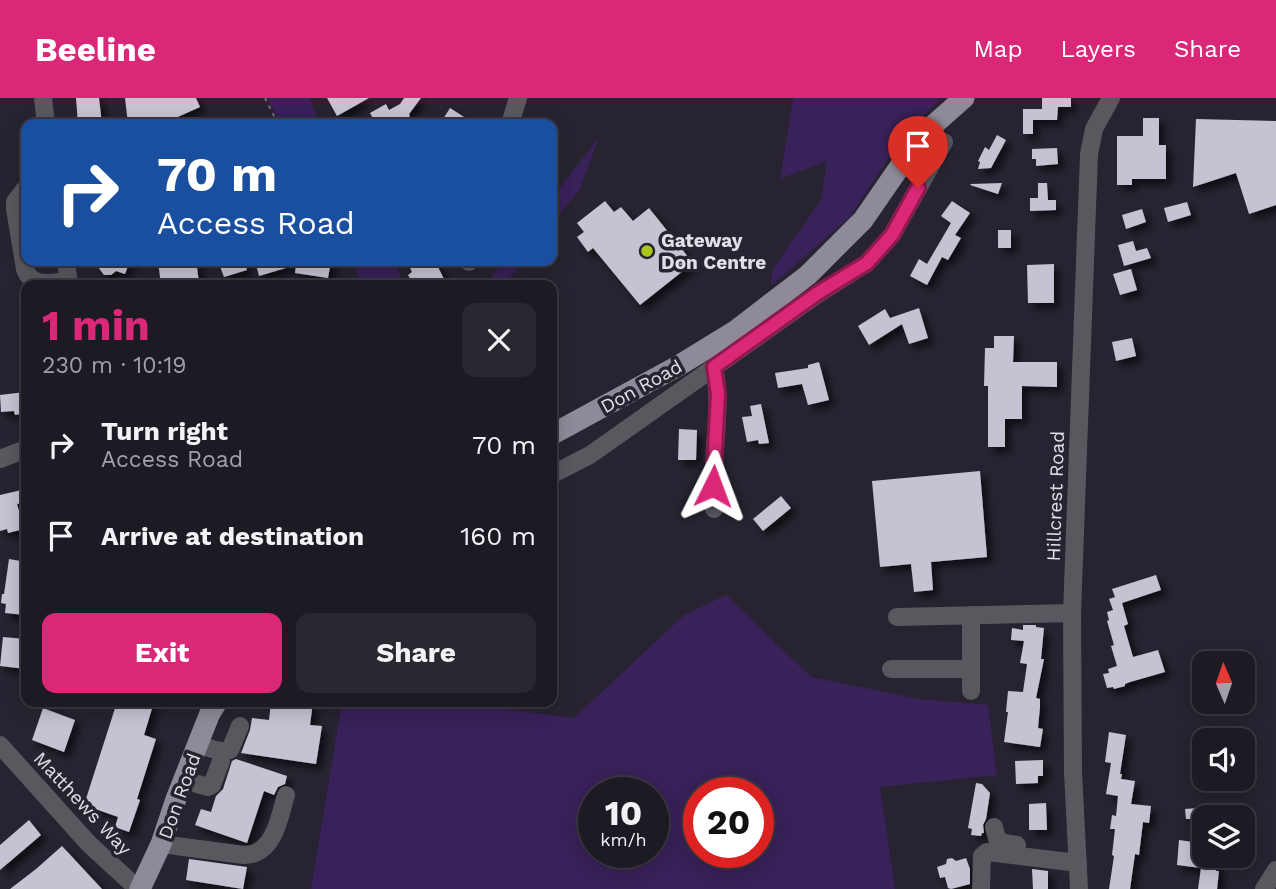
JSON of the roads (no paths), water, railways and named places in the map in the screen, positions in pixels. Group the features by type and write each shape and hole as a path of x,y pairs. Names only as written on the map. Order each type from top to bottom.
{"main road":[{"name":"Don Road","path":"557,432 678,366 813,284 863,220 921,136 964,98"},
{"name":"Don Road","path":"139,889 161,844 214,707"}],"street":[{"path":"43,98 45,119"},
{"path":"512,119 518,98"},
{"name":"Hillcrest Road","path":"1079,889 1073,772 1072,613 1089,154 1094,129 1110,101"},
{"path":"557,472 590,455 714,367 813,284 867,263 892,235 944,142"},
{"path":"21,193 15,202 15,209 21,246"},
{"path":"714,367 718,394 713,475 714,509"},
{"path":"0,459 21,451"},
{"path":"897,617 1072,613"},
{"path":"971,615 971,691"},
{"path":"891,669 971,669"},
{"path":"198,744 227,752 240,726"},
{"name":"Matthews Way","path":"0,745 89,844 139,889"},
{"path":"184,780 208,787 212,785 221,761"},
{"path":"161,844 244,855 255,853 265,847 272,838 286,795"},
{"path":"994,827 998,842 1078,858"},
{"path":"981,888 982,856 987,852 1078,858"},
{"path":"1264,889 1276,870"}],"place":[{"name":"Gateway Don Centre","path":"647,251"}]}
